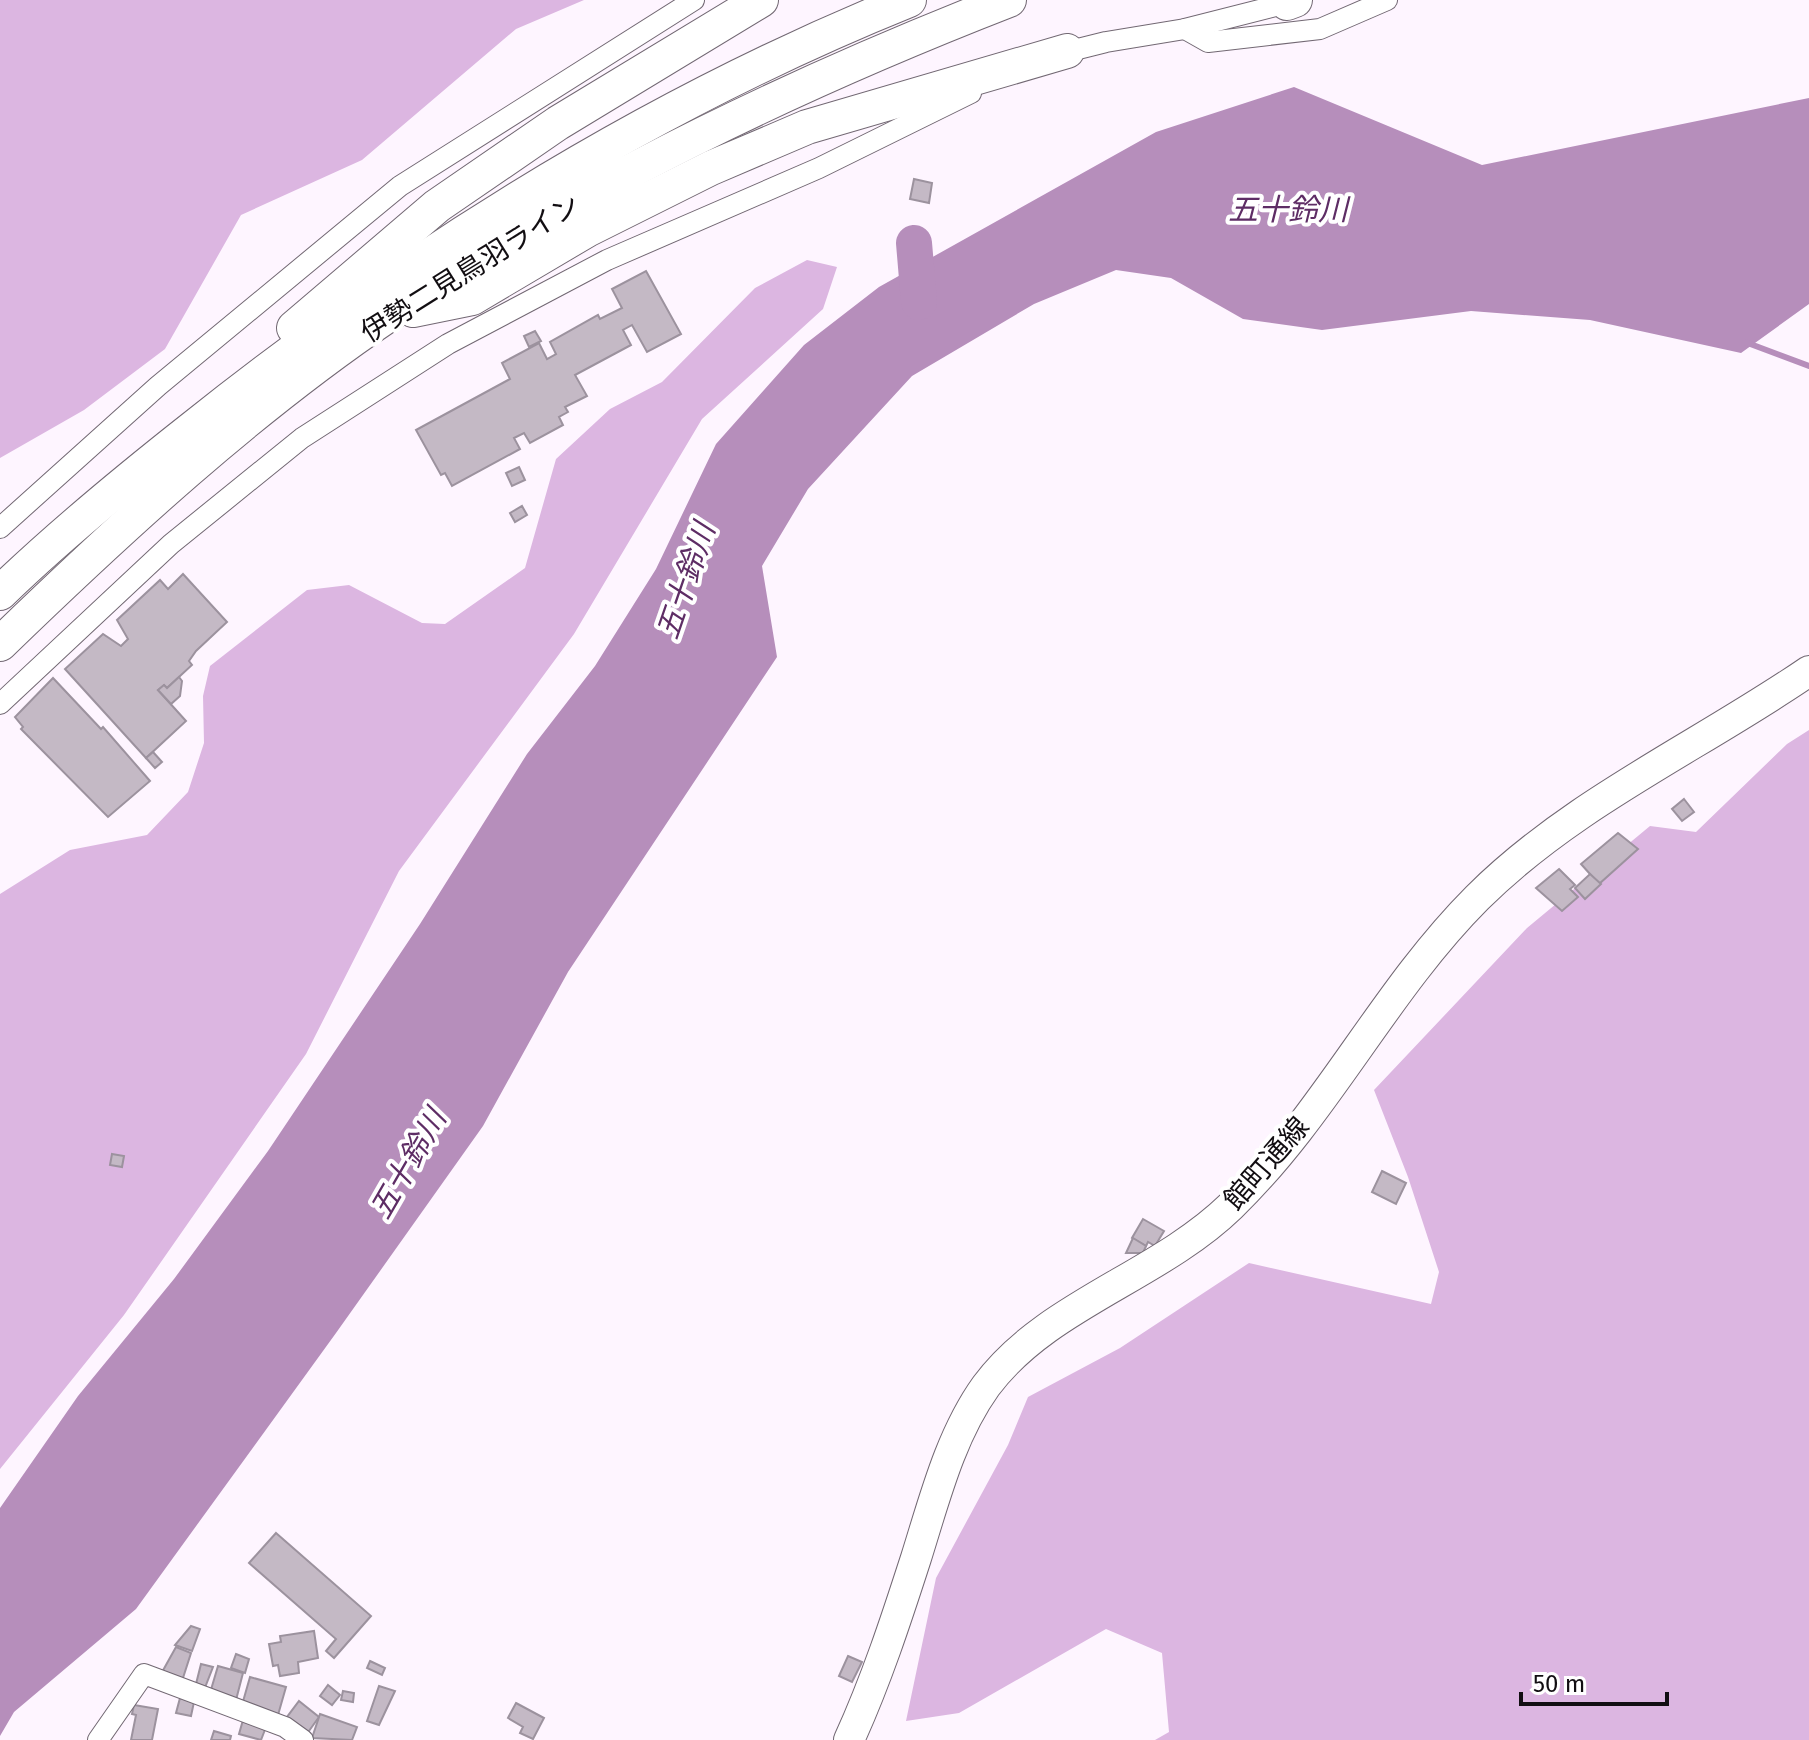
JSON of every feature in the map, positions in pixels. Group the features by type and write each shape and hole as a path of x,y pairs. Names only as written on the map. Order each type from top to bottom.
{"main road":[{"path":"268,368 292,329 437,206 558,123 761,0"},
{"name":"伊勢二見鳥羽ライン","path":"0,593 130,478 268,368 413,267 563,172 708,91 909,0"},
{"name":"伊勢二見鳥羽ライン","path":"0,644 149,506 266,408 388,315 576,200 725,123 878,51 1009,0"},
{"path":"388,315 472,298 587,230 711,168 807,127 1067,51"},
{"name":"館町通線","path":"849,1740 888,1648 941,1481 963,1425 987,1386 1053,1323 1158,1262 1200,1234 1233,1204 1297,1130 1408,975 1477,897 1531,851 1619,790 1751,711 1809,671"}],"street":[{"path":"0,528 158,386 400,186 694,0"},
{"path":"1185,29 1208,42 1320,29 1387,0"},
{"path":"0,704 171,544 302,438 448,344 607,260 819,168 948,104 1067,51 1185,29 1291,1"},
{"path":"98,1740 144,1674 285,1727 303,1740"}],"shaded area":[{"path":"0,0 584,0 516,29 362,160 241,215 165,349 84,410 0,458"},
{"path":"807,260 837,267 823,309 702,419 574,634 399,871 306,1054 124,1315 0,1469 0,894 70,850 147,835 188,792 204,743 203,696 210,666 307,590 349,585 422,623 445,624 525,568 556,459 610,409 662,382 755,288"},
{"path":"1809,730 1809,1740 1155,1740 1169,1732 1162,1653 1106,1629 959,1713 906,1721 936,1578 1008,1445 1028,1397 1120,1348 1249,1263 1431,1304 1439,1272 1408,1177 1374,1090 1527,928 1650,826 1696,832 1787,744"}],"water":[{"name":"五十鈴川","path":"1294,87 1482,165 1809,98 1809,304 1741,353 1590,320 1471,311 1322,330 1243,319 1171,278 1116,270 1034,304 912,376 808,489 762,566 777,657 568,972 483,1126 136,1609 14,1712 0,1736 0,1508 78,1396 174,1279 268,1151 420,924 527,754 595,666 656,569 716,444 804,345 879,287 1156,132"}],"building":[{"path":"914,179 932,183 929,203 910,199"},
{"path":"646,271 681,334 647,352 632,325 623,330 631,345 575,375 587,396 565,407 568,412 559,417 563,425 530,443 524,433 514,438 520,449 452,486 445,473 441,475 416,430 510,379 502,363 539,343 547,359 556,354 550,342 598,315 600,319 622,308 612,289"},
{"path":"535,331 541,341 529,347 524,336"},
{"path":"519,467 525,480 512,486 506,473"},
{"path":"522,506 527,515 515,522 510,513"},
{"path":"183,574 227,622 196,651 189,661 192,665 167,688 164,685 158,690 186,721 146,758 65,669 103,634 121,646 128,639 117,620 160,580 168,589"},
{"path":"179,677 182,681 180,696 171,704 158,690 164,685 167,688"},
{"path":"53,678 101,729 103,727 150,781 108,817 21,729 23,727 15,717"},
{"path":"153,752 162,762 155,768 146,758"},
{"path":"1684,799 1694,812 1682,821 1672,809"},
{"path":"1618,833 1638,849 1599,884 1581,864"},
{"path":"1559,869 1575,885 1570,889 1578,897 1562,911 1536,888"},
{"path":"1590,874 1601,884 1585,899 1575,888"},
{"path":"112,1154 124,1156 122,1167 110,1165"},
{"path":"1382,1171 1406,1183 1396,1204 1372,1192"},
{"path":"1143,1219 1164,1231 1155,1246 1148,1242 1146,1246 1132,1238"},
{"path":"1133,1238 1146,1246 1143,1253 1126,1253"},
{"path":"276,1533 371,1616 334,1658 326,1651 336,1639 249,1563"},
{"path":"191,1626 200,1629 192,1651 175,1645"},
{"path":"314,1631 318,1658 298,1662 299,1673 280,1676 278,1665 273,1666 269,1644 281,1642 280,1636"},
{"path":"176,1647 191,1653 182,1681 161,1674"},
{"path":"236,1654 249,1659 245,1673 231,1668"},
{"path":"848,1656 862,1662 852,1682 839,1676"},
{"path":"370,1661 385,1668 382,1675 367,1668"},
{"path":"201,1664 213,1667 204,1690 195,1688"},
{"path":"218,1666 243,1673 236,1700 210,1693"},
{"path":"250,1677 286,1687 278,1715 242,1705"},
{"path":"328,1685 340,1695 332,1705 320,1696"},
{"path":"379,1686 395,1691 379,1725 367,1721"},
{"path":"343,1691 354,1693 353,1702 341,1700"},
{"path":"180,1698 194,1702 191,1716 176,1713"},
{"path":"299,1701 319,1717 306,1735 287,1717"},
{"path":"516,1703 544,1718 533,1739 520,1733 523,1727 508,1718"},
{"path":"134,1705 158,1709 152,1740 131,1740 136,1715 132,1714"},
{"path":"320,1714 357,1727 352,1740 312,1738"},
{"path":"243,1720 266,1727 261,1740 239,1734"},
{"path":"214,1731 231,1736 230,1740 211,1740"}],"waterway":[{"path":"914,243 919,302"},
{"path":"1745,342 1809,366"}]}
